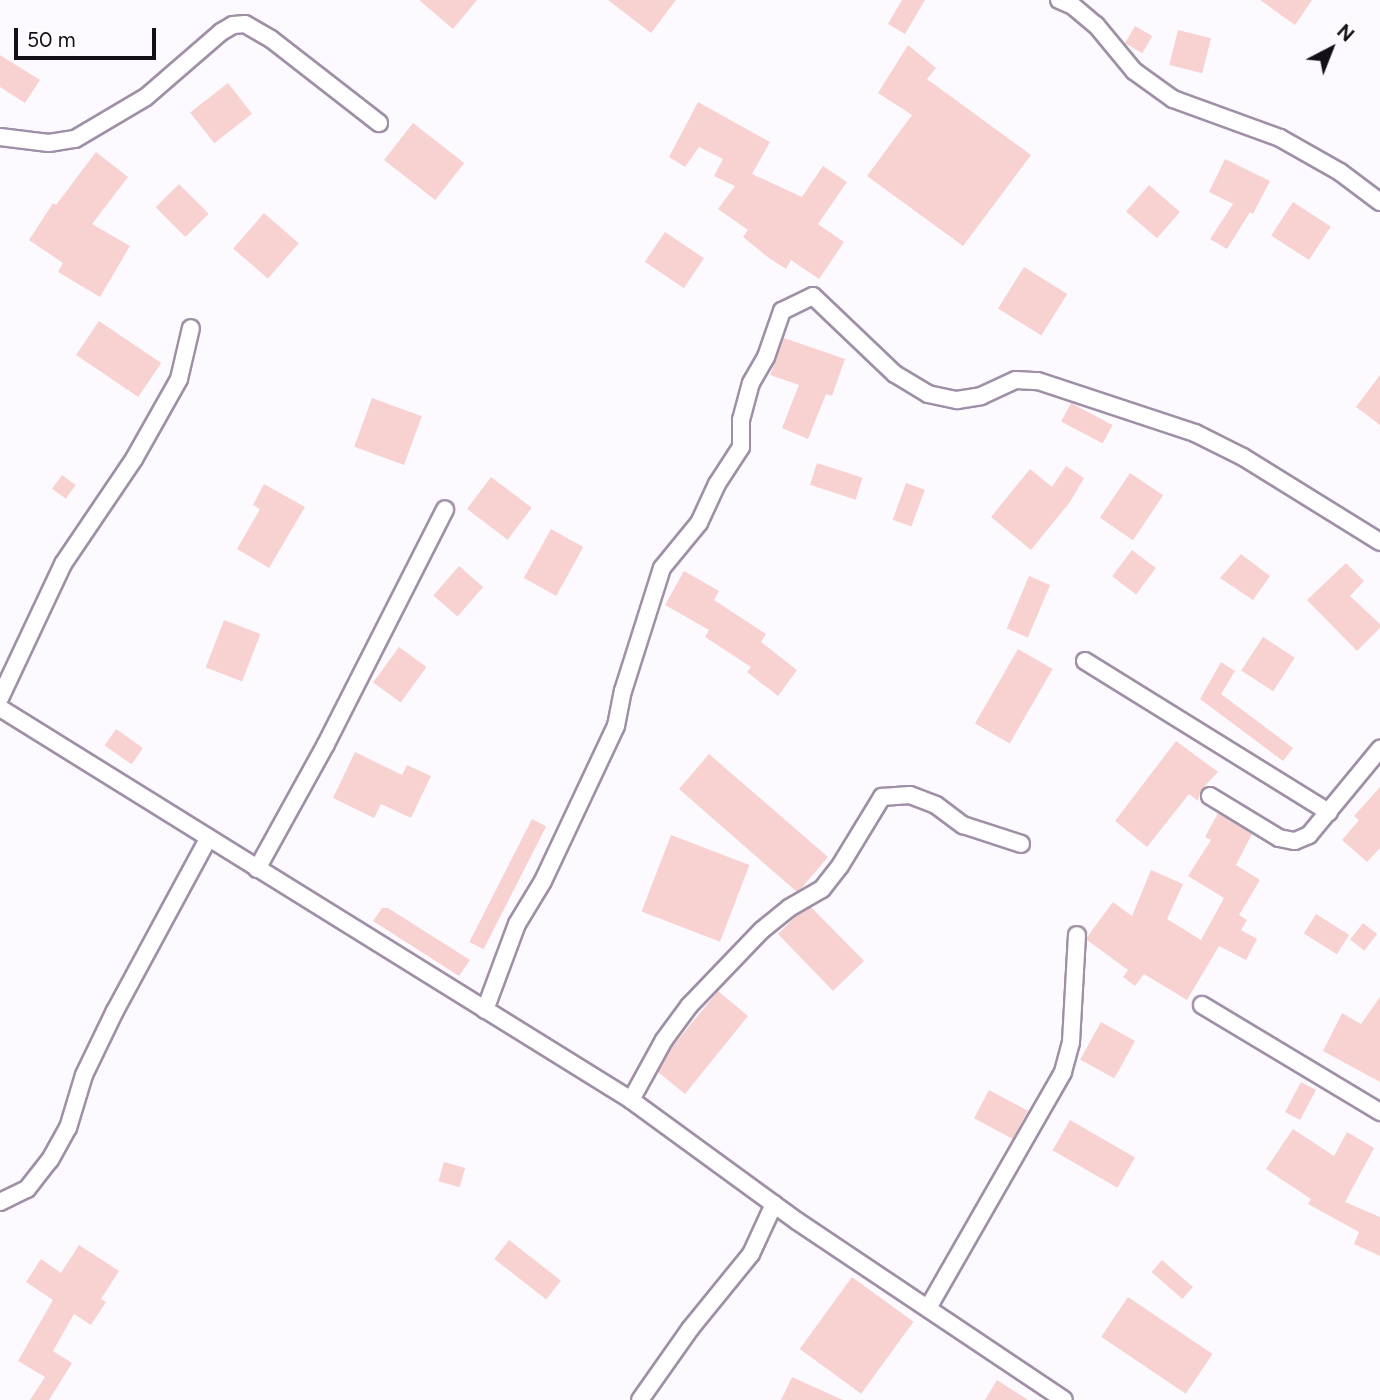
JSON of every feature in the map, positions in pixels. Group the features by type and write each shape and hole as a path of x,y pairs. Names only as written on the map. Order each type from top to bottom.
{"street":[{"path":"1059,0 1096,25 1134,71 1173,99 1280,138 1340,173 1380,202"},
{"path":"0,137 49,143 75,139 146,97 221,32 233,25 246,24 271,39 379,123"},
{"path":"485,1010 517,924 543,881 616,726 623,691 662,568 699,523 717,484 741,447 741,420 751,383 766,357 782,311 813,296 895,374 928,394 957,400 981,396 1016,380 1038,381 1195,433 1243,457 1380,542"},
{"path":"0,698 63,564 134,459 178,379 191,328"},
{"path":"257,869 326,744 444,509"},
{"path":"1085,661 1329,812"},
{"path":"0,708 631,1100 774,1204 1064,1400"},
{"path":"1210,796 1279,838 1294,841 1309,835 1380,749"},
{"path":"631,1100 664,1040 689,1006 762,930 789,908 822,889 840,866 882,797 910,795 936,805 963,825 1021,845"},
{"path":"0,1202 27,1189 50,1160 68,1128 84,1075 115,1010 208,839"},
{"path":"928,1308 1063,1072 1071,1042 1077,935"},
{"path":"1202,1005 1380,1112"},
{"path":"640,1400 690,1329 751,1254 774,1204"}],"building":[{"path":"419,0 477,0 453,29"},
{"path":"608,0 676,0 651,33"},
{"path":"902,0 925,0 905,34 888,24"},
{"path":"1260,0 1312,0 1295,25"},
{"path":"1135,26 1152,36 1142,53 1125,43"},
{"path":"1178,30 1211,38 1202,73 1169,65"},
{"path":"908,45 936,68 927,79 1031,155 963,246 867,176 912,115 878,93"},
{"path":"0,55 40,80 25,103 0,87"},
{"path":"228,83 252,114 214,143 190,113"},
{"path":"698,102 770,142 752,174 802,197 823,166 847,182 818,224 844,242 819,279 791,260 786,269 769,258 743,237 748,230 718,209 735,186 714,176 723,159 699,147 685,167 669,157"},
{"path":"413,123 464,163 435,200 384,160"},
{"path":"96,152 128,177 92,224 130,246 100,297 58,272 63,263 29,240 53,203 56,205"},
{"path":"1225,159 1270,181 1253,214 1250,212 1227,249 1210,239 1233,204 1209,192"},
{"path":"179,184 209,214 185,237 156,207"},
{"path":"1149,185 1180,212 1157,238 1126,211"},
{"path":"1293,202 1331,227 1309,260 1271,236"},
{"path":"264,213 299,243 268,279 233,248"},
{"path":"665,232 704,258 684,288 645,262"},
{"path":"1024,267 1067,294 1041,336 998,309"},
{"path":"99,321 161,363 138,397 76,355"},
{"path":"784,338 845,359 832,396 826,394 808,439 782,428 799,385 770,375"},
{"path":"1380,375 1380,425 1356,407"},
{"path":"372,398 422,416 404,465 354,447"},
{"path":"1071,403 1112,425 1103,444 1061,422"},
{"path":"817,463 863,478 856,500 810,485"},
{"path":"1066,466 1084,478 1070,502 1031,550 991,517 1030,469 1052,487"},
{"path":"1130,473 1163,495 1133,540 1100,518"},
{"path":"62,475 76,485 66,499 52,489"},
{"path":"491,477 532,508 508,540 467,509"},
{"path":"906,483 925,490 911,526 893,520"},
{"path":"264,484 305,507 269,568 237,549 260,509 253,505"},
{"path":"551,529 583,547 556,596 524,578"},
{"path":"1132,550 1156,568 1136,594 1112,576"},
{"path":"1241,554 1270,576 1253,600 1220,578"},
{"path":"1346,563 1364,581 1350,596 1380,624 1380,628 1357,651 1307,600"},
{"path":"459,566 483,587 458,616 433,595"},
{"path":"684,571 719,591 714,600 766,634 761,642 797,670 778,696 747,672 751,667 705,637 709,630 665,605"},
{"path":"1029,576 1050,585 1028,637 1007,628"},
{"path":"224,620 260,634 242,682 206,668"},
{"path":"1263,637 1295,658 1273,691 1241,671"},
{"path":"399,647 427,667 401,703 373,683"},
{"path":"1018,649 1053,669 1010,743 975,723"},
{"path":"1221,662 1235,671 1221,694 1293,748 1283,761 1200,699"},
{"path":"116,729 143,748 132,764 105,745"},
{"path":"1176,741 1218,772 1201,790 1198,801 1189,794 1147,847 1115,821"},
{"path":"355,752 402,775 407,765 431,776 411,818 381,804 374,818 333,798"},
{"path":"709,754 828,857 797,892 679,789"},
{"path":"1380,787 1380,848 1367,862 1342,840 1359,820 1354,816"},
{"path":"1218,813 1252,834 1236,865 1260,880 1239,915 1247,920 1241,930 1257,939 1246,960 1219,946 1187,1000 1144,974 1135,986 1123,977 1128,970 1087,940 1087,937 1113,902 1132,916 1151,870 1183,884 1167,919 1201,940 1224,898 1188,876 1211,840 1205,837"},
{"path":"532,819 546,826 484,949 469,942"},
{"path":"671,835 749,865 720,942 642,912"},
{"path":"811,907 864,961 833,991 778,934 796,916"},
{"path":"382,908 388,908 470,960 459,976 373,921"},
{"path":"1316,914 1349,935 1337,954 1304,934"},
{"path":"1363,923 1377,934 1364,951 1350,940"},
{"path":"718,991 748,1016 685,1094 658,1072 673,1046"},
{"path":"1380,997 1380,1082 1323,1051 1342,1013 1361,1024"},
{"path":"1101,1022 1135,1041 1114,1079 1080,1060"},
{"path":"1301,1082 1316,1090 1300,1120 1285,1112"},
{"path":"989,1090 1028,1111 1013,1139 974,1118"},
{"path":"1070,1120 1135,1158 1117,1188 1052,1150"},
{"path":"1293,1129 1334,1156 1347,1132 1374,1148 1345,1202 1380,1217 1380,1256 1354,1244 1359,1232 1308,1204 1311,1199 1266,1169"},
{"path":"444,1162 465,1168 460,1187 438,1181"},
{"path":"509,1240 561,1281 546,1300 494,1259"},
{"path":"79,1245 119,1271 101,1299 106,1302 91,1325 74,1314 53,1351 72,1363 49,1400 30,1400 45,1377 18,1361 53,1300 26,1282 41,1259 61,1273"},
{"path":"1162,1260 1193,1287 1182,1299 1152,1272"},
{"path":"852,1277 913,1322 861,1394 800,1349"},
{"path":"1128,1297 1213,1354 1186,1394 1101,1337"},
{"path":"792,1377 843,1400 781,1400"},
{"path":"997,1380 1028,1400 985,1400"}]}
